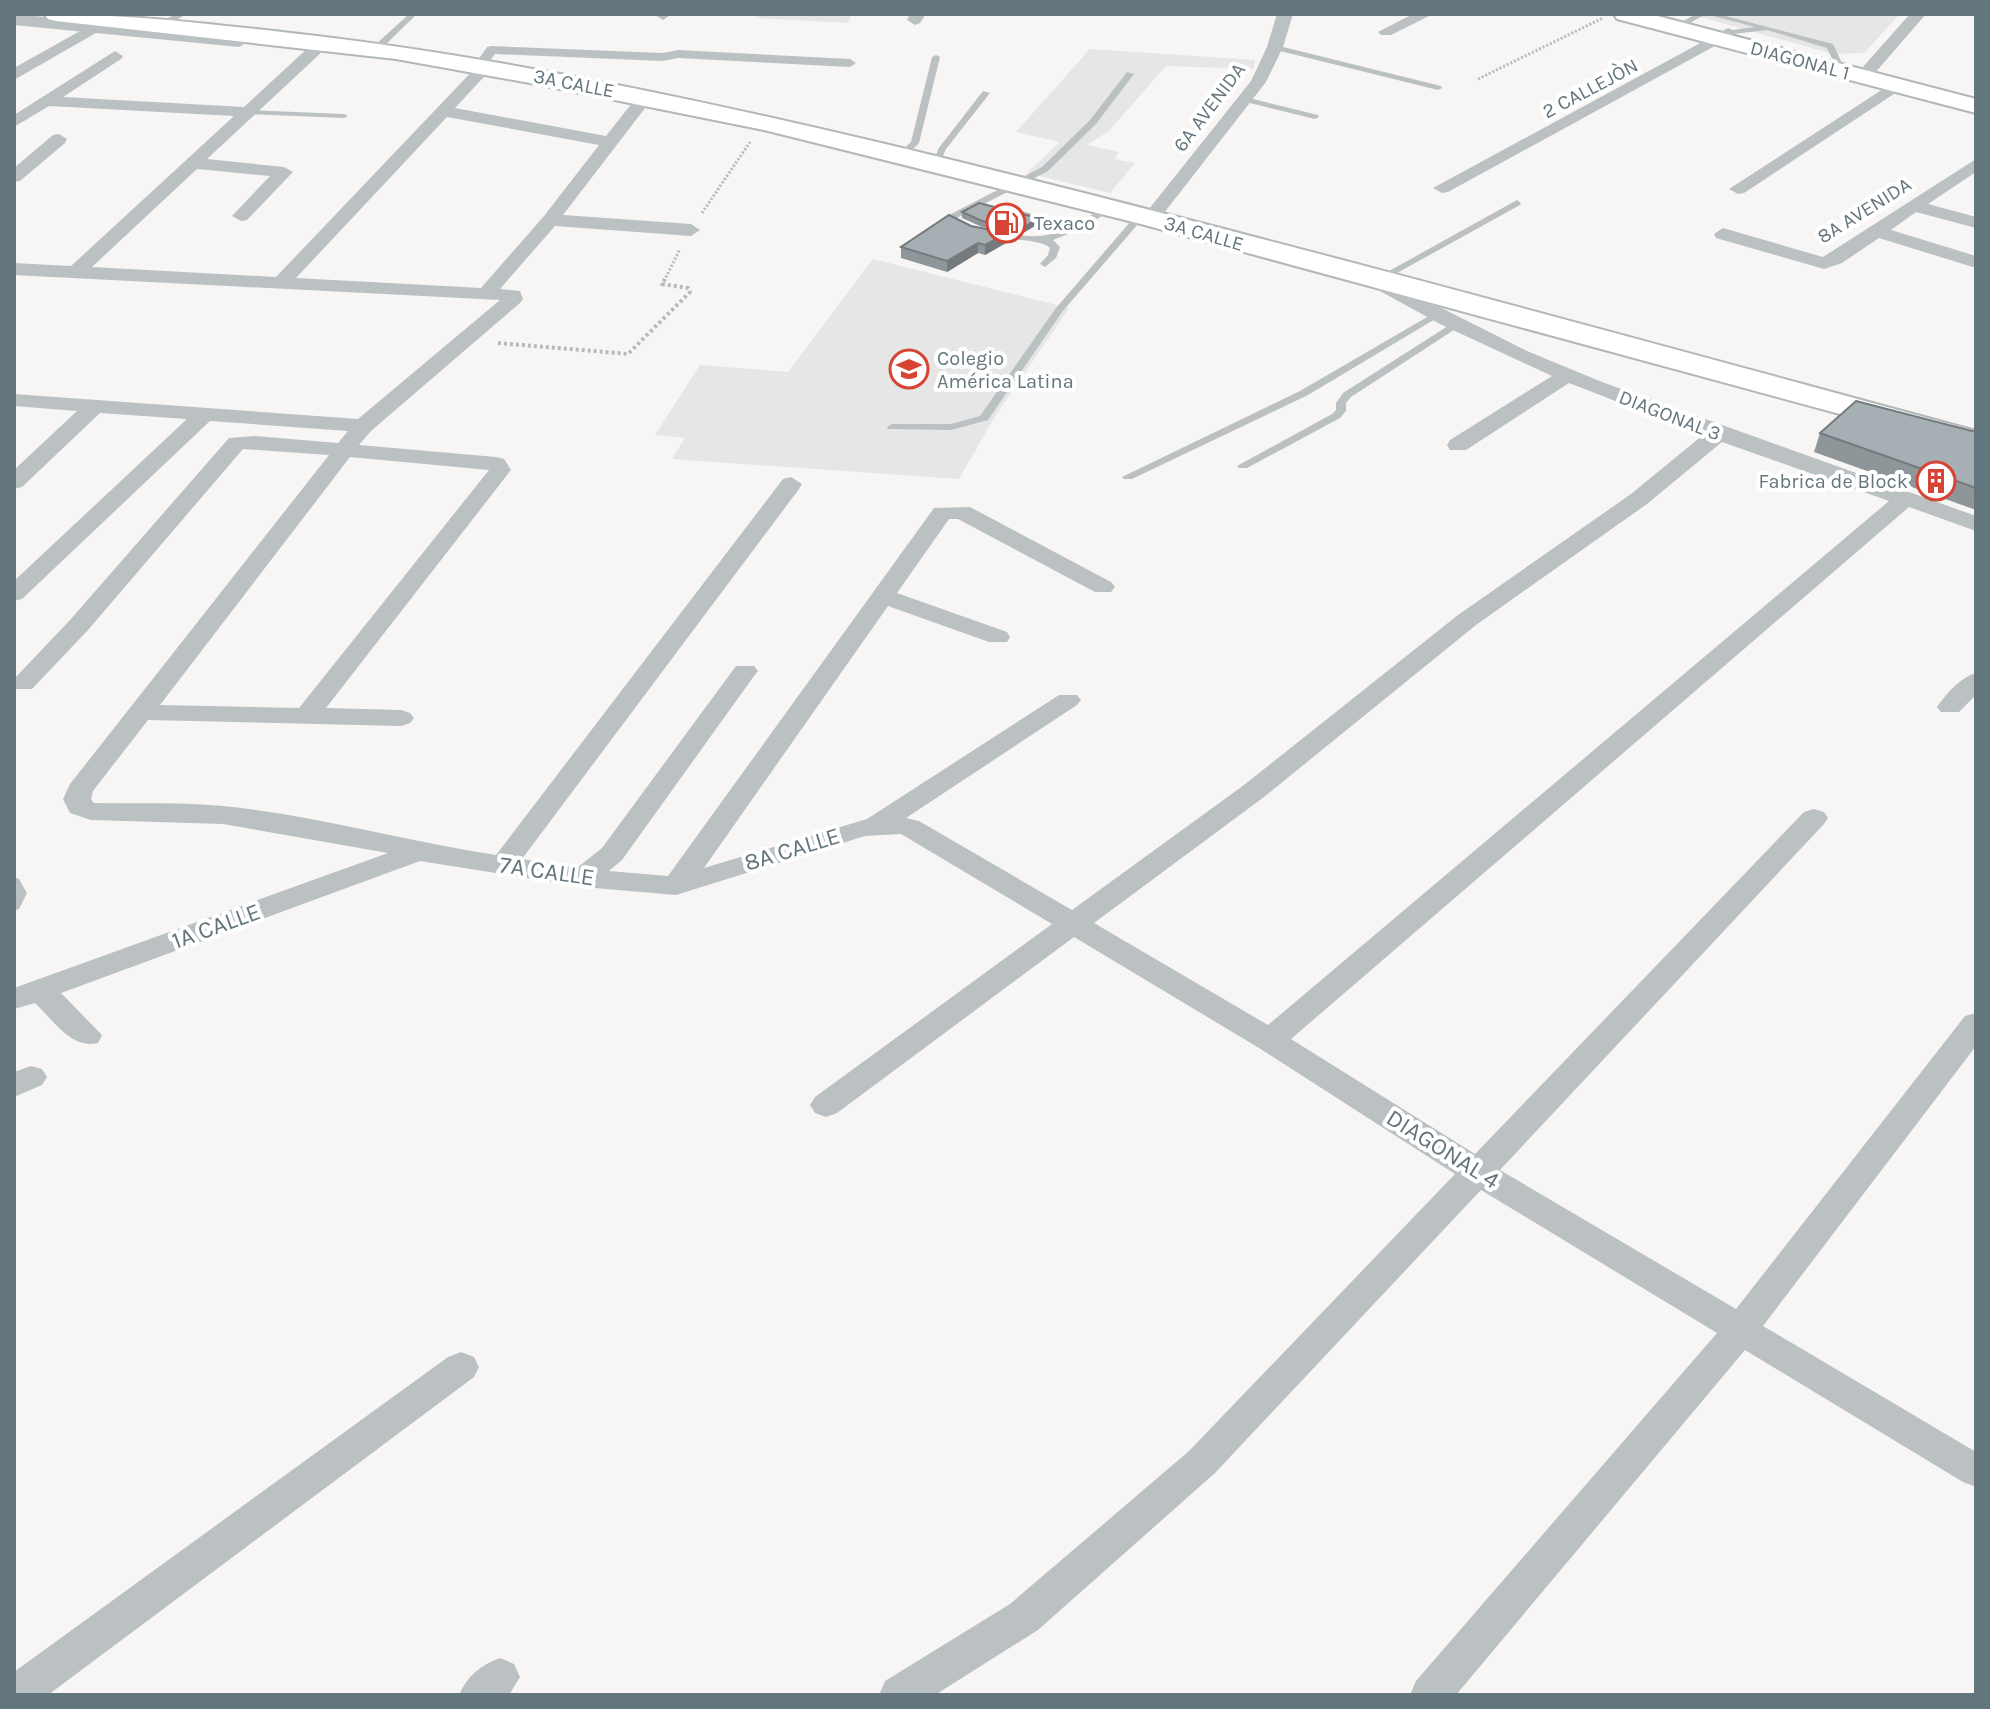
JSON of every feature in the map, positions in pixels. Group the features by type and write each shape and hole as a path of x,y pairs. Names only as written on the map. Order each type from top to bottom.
{"main road":[{"name":"3A CALLE","path":"56,14 120,17 418,56 646,96 764,122 936,163 1010,197 1109,208 1146,217 1976,441"},
{"name":"DIAGONAL 1","path":"1625,14 1688,21"},
{"name":"DIAGONAL 1","path":"1656,14 1688,21 1723,36 1976,99"},
{"name":"DIAGONAL 1","path":"1723,36 1838,63 1897,85 1976,106"}],"street":[{"name":"6A AVENIDA","path":"1146,217 1258,82 1275,47 1285,14"},
{"path":"1386,32 1425,14"},
{"path":"1864,73 1918,14"},
{"name":"3A CALLE","path":"120,17 176,17 378,47 418,56"},
{"name":"3A CALLE","path":"14,19 418,56"},
{"path":"14,75 96,27"},
{"path":"1442,188 1723,36"},
{"path":"75,273 317,48"},
{"path":"281,283 443,111 482,67 491,50 663,57 678,54 850,63"},
{"path":"14,122 115,56 58,51"},
{"path":"1738,189 1897,85"},
{"path":"487,292 550,220 646,96"},
{"path":"44,101 248,112"},
{"path":"443,111 610,142"},
{"path":"14,177 21,163 59,139"},
{"path":"191,163 284,172 241,216"},
{"name":"8A AVENIDA","path":"1723,234 1824,263 1976,164"},
{"path":"1951,180 1976,187"},
{"path":"1913,206 1976,223"},
{"path":"550,220 691,230"},
{"path":"1876,231 1976,262"},
{"path":"14,269 513,295 513,299 363,426 143,712"},
{"name":"DIAGONAL 3","path":"1376,281 1434,316 1566,376 1976,524"},
{"path":"1458,445 1566,376"},
{"path":"14,400 363,426"},
{"path":"14,482 95,406"},
{"path":"14,594 205,414"},
{"path":"826,1105 1254,791 1467,620 1639,499 1719,433"},
{"path":"23,684 79,625 237,443 255,442 496,464 500,470 307,715"},
{"path":"503,865 791,484"},
{"path":"1270,1040 1906,498"},
{"path":"676,886 942,513 954,510 1103,587"},
{"path":"883,596 998,637"},
{"path":"583,878 612,854 745,671"},
{"path":"1950,707 1976,681"},
{"path":"876,825 1068,700"},
{"path":"143,712 401,718"},
{"name":"7A CALLE","path":"143,712 80,790 77,799 80,807 91,811 223,815 366,838 418,852 583,878 676,886"},
{"path":"899,1695 1024,1617 1202,1462 1814,818"},
{"name":"8A CALLE","path":"676,886 876,825 909,827"},
{"name":"DIAGONAL 4","path":"909,827 1072,926 1270,1040 1479,1173 1976,1471"},
{"name":"1A CALLE","path":"27,995 418,852"},
{"path":"27,995 87,1035"},
{"path":"1430,1695 1740,1330 1976,1024"},
{"path":"15,1695 461,1367"}],"lane":[{"path":"378,47 413,14"},
{"path":"1709,14 1830,46 1838,63"},
{"path":"1723,36 1767,28"},
{"path":"1275,47 1438,88"},
{"path":"902,155 915,143 936,57"},
{"path":"1109,208 1076,228 1047,240 1031,242 952,222 950,218 976,203 1010,197 1045,169 1113,99 1130,74"},
{"path":"936,163 942,149 986,93"},
{"path":"1245,99 1315,117"},
{"path":"248,112 344,116"},
{"path":"1010,197 1076,228"},
{"path":"976,203 990,206"},
{"path":"1376,281 1517,203"},
{"path":"892,427 948,428 968,425 984,418 1059,310 1146,217"},
{"path":"1045,264 1053,256 1055,247 1047,240"},
{"path":"1128,477 1304,393 1434,316"},
{"path":"1243,466 1336,416 1347,395 1455,326"},
{"path":"14,882 20,893 14,906"}],"path":[{"path":"1478,79 1611,14"},
{"path":"464,339 628,354 690,292 688,288 662,284 691,230 764,122"}],"shaded area":[{"path":"758,14 852,14 848,23 756,18"},
{"path":"1690,14 1900,14 1864,53 1833,54"},
{"path":"1090,49 1255,60 1254,69 1166,66 1109,131 1087,145 1119,152 1114,159 1135,163 1110,193 1027,173 1060,142 1016,132"},
{"name":"Colegio América Latina","path":"873,259 1069,308 994,418 959,479 672,459 685,438 655,435 700,365 788,372"}],"building":[{"path":"979,203 1038,218 1023,228 982,221 962,212"},
{"path":"949,215 971,226 1006,233 985,245 978,243 947,261 901,247"},
{"path":"1856,401 1976,432 1976,488 1820,433"}],"place":[{"name":"Texaco","path":"1006,223"},
{"name":"Colegio América Latina","path":"909,369"},
{"name":"Fabrica de Block","path":"1936,481"}]}
